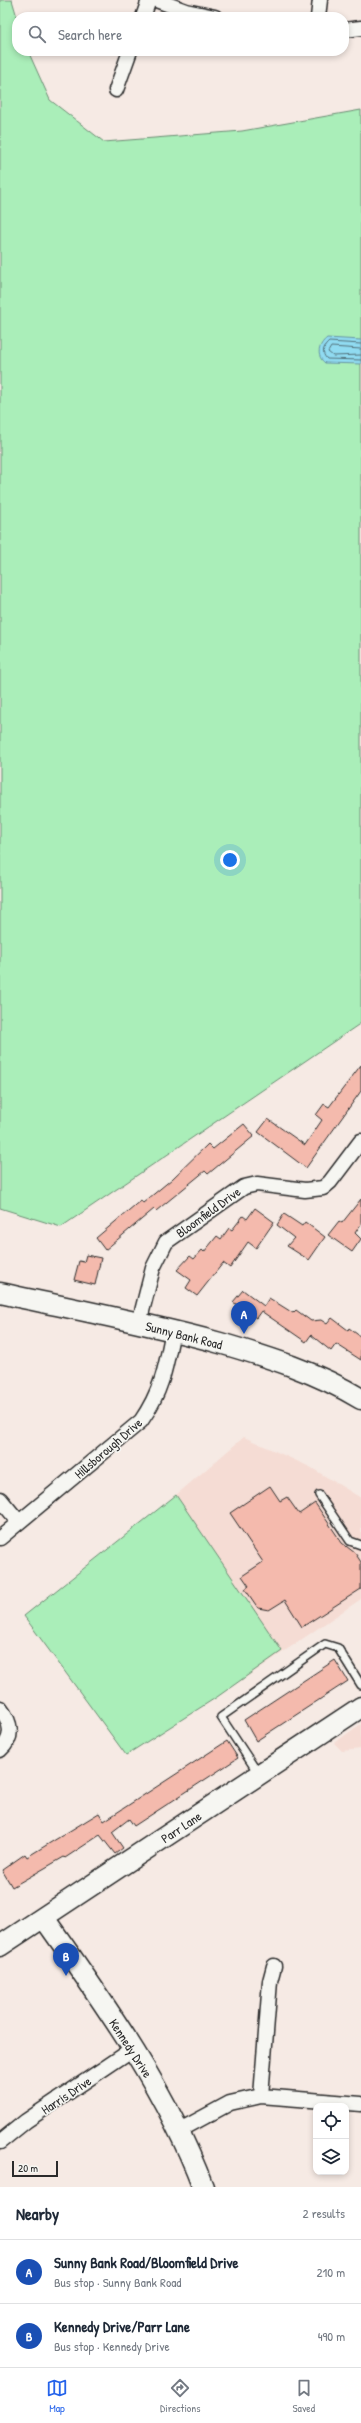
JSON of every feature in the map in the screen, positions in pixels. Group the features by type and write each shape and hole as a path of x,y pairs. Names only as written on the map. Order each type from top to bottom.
{"street":[{"path":"145,12 149,0"},
{"path":"156,0 191,12"},
{"path":"319,12 320,0"},
{"path":"349,29 361,28"},
{"path":"116,90 128,56"},
{"name":"Bloomfield Drive","path":"139,1323 153,1268 166,1242 244,1187 256,1184 305,1190 323,1188 330,1182 361,1141"},
{"name":"Sunny Bank Road","path":"0,1293 173,1330 272,1358 343,1388 361,1398"},
{"name":"Hillsborough Drive","path":"0,1538 141,1422 154,1402 163,1378 173,1330"},
{"path":"0,1499 19,1522"},
{"name":"Parr Lane","path":"0,1946 361,1707"},
{"path":"0,1708 10,1724 10,1732 6,1745 0,1750"},
{"name":"Kennedy Drive","path":"44,1918 132,2049 180,2130 202,2187"},
{"path":"261,2096 264,1981 274,1966"},
{"name":"Harris Drive","path":"0,2142 132,2049"},
{"path":"180,2130 230,2102 261,2096 361,2104"}],"lane":[{"path":"319,1495 350,1541 361,1545"},
{"path":"259,1775 221,1717 325,1644 338,1648 361,1685"}],"shaded area":[{"path":"244,1437 310,1467 361,1498 361,1599 217,1697 126,1755 24,1616 176,1495"},
{"path":"361,1724 361,1749 342,1751 334,1743"}],"green space":[{"path":"0,0 12,0 16,12 12,12 12,56 30,56 50,100 104,142 242,131 361,110 361,1023 61,1227 0,1208"},
{"path":"176,1495 282,1651 217,1697 126,1755 24,1616"}],"water":[{"path":"327,338 361,340 361,364 325,363 320,357 319,350"}],"building":[{"path":"361,1065 361,1091 306,1168 258,1132 268,1119 305,1145 322,1120 316,1115 324,1104 329,1107"},
{"path":"244,1124 254,1136 208,1174 205,1171 156,1211 154,1209 105,1250 96,1238 141,1200 143,1203 172,1179 208,1144 213,1149"},
{"path":"361,1199 361,1224 355,1233 361,1239 352,1252 328,1235 339,1221 342,1223"},
{"path":"255,1208 274,1222 256,1248 248,1242 230,1268 223,1263 197,1296 186,1288 191,1280 177,1270 190,1256 194,1259 202,1250 204,1252 217,1236 221,1239 229,1228 232,1230 243,1216 247,1219"},
{"path":"284,1214 302,1226 305,1222 325,1237 309,1260 287,1246 294,1238 277,1225"},
{"path":"86,1255 101,1258 95,1285 74,1280 79,1261 84,1262"},
{"path":"243,1290 264,1306 269,1298 293,1313 296,1310 311,1321 321,1320 327,1324 332,1318 348,1330 349,1328 361,1337 361,1360 336,1344 331,1351 311,1335 306,1342 261,1311 256,1318 233,1302"},
{"path":"270,1486 280,1501 287,1497 299,1514 315,1503 342,1543 355,1553 361,1562 361,1589 302,1627 285,1600 269,1610 258,1608 245,1589 249,1586 242,1576 263,1562 230,1513"},
{"path":"335,1660 348,1681 256,1741 244,1720"},
{"path":"227,1741 238,1758 134,1826 129,1819 112,1832 123,1848 115,1854 100,1835 65,1858 64,1857 12,1887 2,1870 25,1854 27,1857 99,1813 104,1821"}],"place":[{"name":"Sunny Bank Road/Bloomfield Drive","path":"244,1334"},
{"name":"Kennedy Drive/Parr Lane","path":"66,1976"}]}
